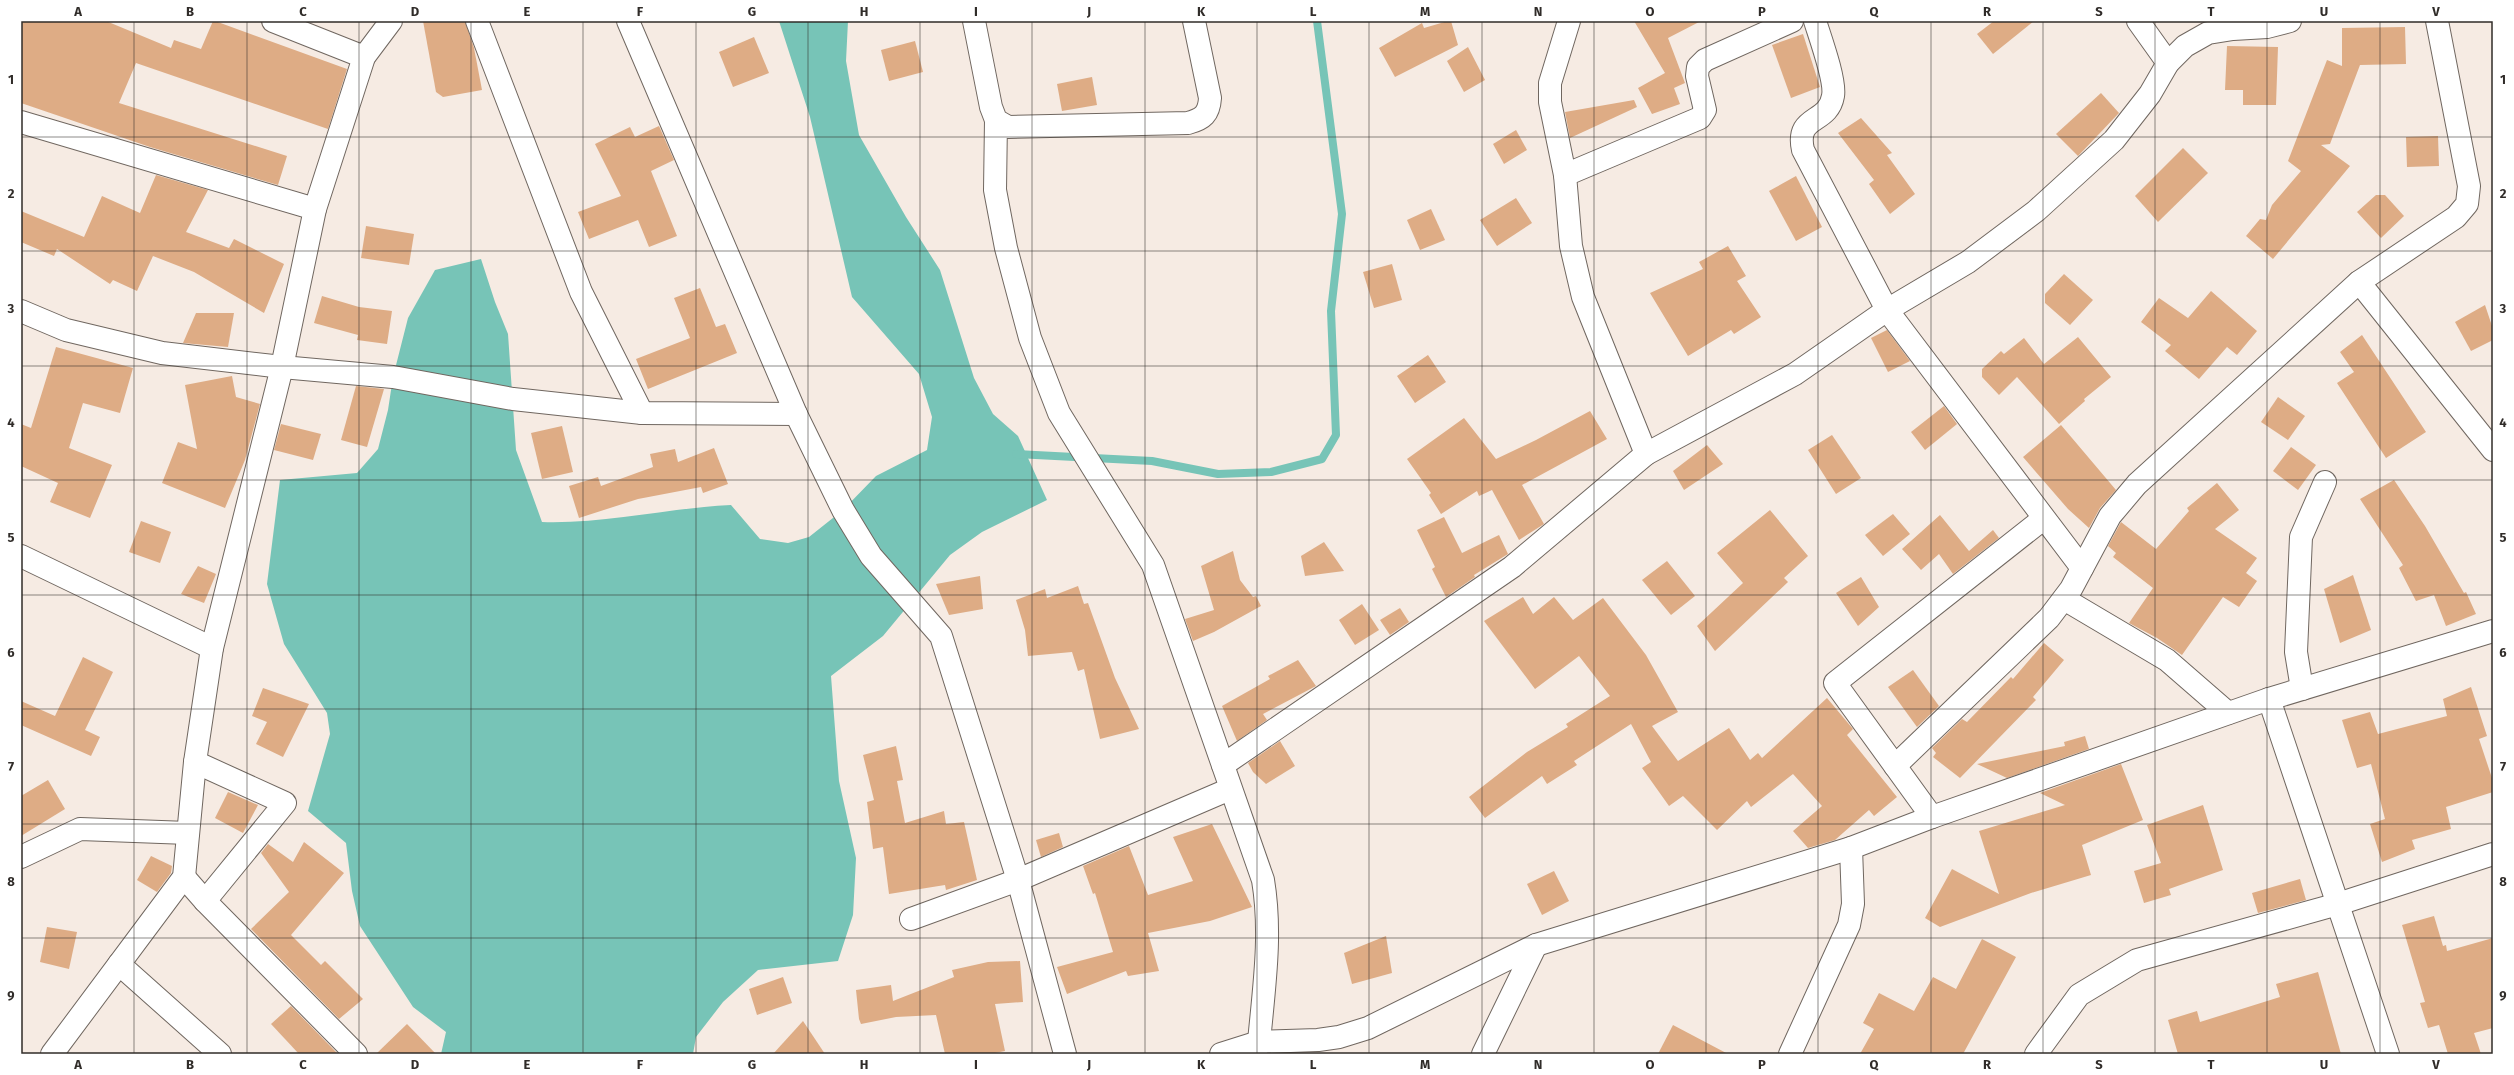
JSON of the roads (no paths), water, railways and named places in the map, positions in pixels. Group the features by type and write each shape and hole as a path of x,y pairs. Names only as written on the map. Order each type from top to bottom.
{"street":[{"path":"274,21 364,57"},
{"path":"52,1054 184,877 195,762 212,648 282,367 315,209 364,57 391,21"},
{"path":"477,21 581,292 642,413"},
{"path":"628,21 796,414 843,510 871,556 941,636 1018,880 1065,1054"},
{"path":"974,21 991,107 996,120 995,190 1006,248 1030,338 1059,412 1153,565 1263,880 1268,909 1268,943 1257,1048"},
{"path":"996,120 1008,127 1188,123 1202,119 1209,110 1210,98 1194,21"},
{"path":"1569,21 1550,83 1550,102 1565,174 1571,246 1583,297 1646,454"},
{"path":"1565,174 1700,118 1705,110 1697,76 1698,68 1705,60 1792,21"},
{"path":"1815,21 1826,59 1833,96 1824,114 1804,126 1800,137 1803,150 1887,310 2043,519 2082,568"},
{"path":"2138,21 2168,64"},
{"path":"1222,765 1512,567 1646,454 1795,374 1887,310 1968,262 2036,211 2114,140 2150,94 2168,64 2185,46 2208,33 2290,21"},
{"path":"1895,766 2019,649 2064,599 2110,516 2137,484 2359,282 2456,217 2467,204 2469,186 2437,21"},
{"path":"21,122 315,209"},
{"path":"2359,282 2493,450"},
{"path":"21,311 66,330 162,353 282,367 393,376 513,398 642,413 796,414"},
{"path":"2302,689 2296,652 2301,537 2325,482"},
{"path":"1932,817 1835,683 2043,519"},
{"path":"21,556 212,648"},
{"path":"2064,599 2167,660 2228,714"},
{"path":"1221,1054 1339,1037 1368,1028 1536,946 1851,848 1932,817 2269,699 2493,630"},
{"path":"2269,699 2388,1054"},
{"path":"195,762 285,803 205,901"},
{"path":"911,919 1018,880 1230,789"},
{"path":"21,857 80,829 188,833"},
{"path":"1790,1054 1849,925 1853,904 1851,848"},
{"path":"2036,1054 2079,995 2137,960 2338,904 2493,854"},
{"path":"184,877 205,901 356,1054"},
{"path":"1483,1054 1536,946"},
{"path":"119,964 220,1054"}],"water":[{"path":"779,21 848,21 846,61 859,135 906,217 940,270 974,378 993,414 1018,436 1047,500 982,532 950,555 883,636 831,676 839,781 856,858 853,915 838,961 758,970 723,1002 696,1037 693,1054 441,1054 446,1032 413,1007 360,926 352,891 346,843 308,811 330,734 327,713 284,644 267,584 280,480 357,473 378,449 388,410 393,377 408,318 435,270 481,259 495,302 508,334 516,450 542,522 589,521 684,509 731,505 760,539 788,543 809,537 843,510 876,476 927,450 932,417 919,374 852,297 810,117"}],"waterway":[{"path":"1016,454 1152,461 1218,474 1271,472 1322,459 1336,435 1331,311 1342,214 1317,21"}]}
